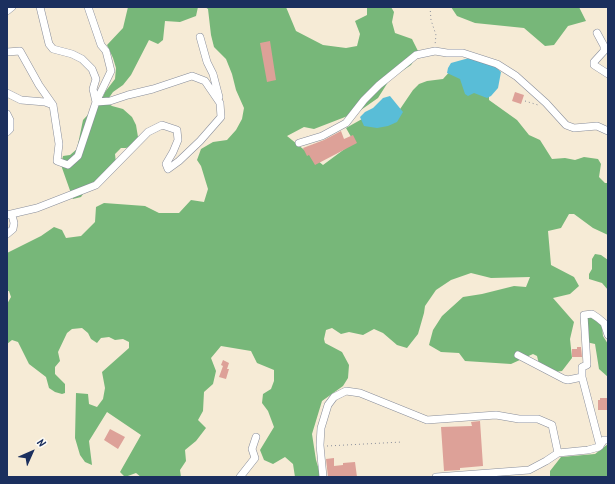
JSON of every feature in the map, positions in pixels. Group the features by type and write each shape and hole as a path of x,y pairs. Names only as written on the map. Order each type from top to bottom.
{"street":[{"path":"7,12 12,7"},
{"path":"40,7 49,44 53,49 72,54 82,59 92,69 96,79 94,90 96,102"},
{"path":"7,52 20,51 39,85 53,105 59,144 57,161 68,165 78,156 96,102 111,71 106,51 101,45 88,7"},
{"path":"597,33 604,46 604,51 594,62 594,65 608,74"},
{"path":"7,234 13,229 14,223 9,215 37,208 96,185 148,132 162,125 177,130 178,140 166,164 168,169 195,146 221,117 220,103 213,74 200,37"},
{"path":"299,143 322,136 346,123 364,100 416,55 435,51 463,53 497,64 516,76 546,103 566,125 574,128 597,126 608,131"},
{"path":"96,102 110,101 192,76 205,80 220,103"},
{"path":"7,93 21,100 45,102 53,105"},
{"path":"7,114 10,120 10,129 7,132"},
{"path":"600,446 582,377 582,367 587,365 584,315 592,314 604,323 608,335"},
{"path":"518,355 564,379 568,380 582,377"},
{"path":"323,477 320,447 321,428 328,405 334,397 346,391 360,393 427,420 496,415 519,419 538,419 552,425 558,453"},
{"path":"240,477 255,458 252,449 256,437"},
{"path":"436,477 529,470 558,453 588,450 599,447 604,440 608,440"},
{"path":"524,477 529,470"}],"path":[{"path":"430,7 431,20 436,35 435,51"},
{"path":"320,447 402,442"}],"green space":[{"path":"128,7 198,7 196,16 180,22 165,21 163,40 158,44 149,40 131,75 123,85 113,92 106,102 112,106 123,109 132,117 136,125 138,137 134,145 121,148 115,154 116,163 106,175 87,188 81,197 73,199 61,165 63,156 70,155 77,149 83,120 101,101 105,92 115,79 116,68 107,45 123,28"},
{"path":"205,7 286,7 296,31 323,45 346,48 357,46 360,34 355,21 367,15 367,7 391,7 394,12 392,22 395,33 412,39 419,53 411,65 390,79 378,98 358,112 314,129 304,127 287,136 323,165 354,142 346,128 362,119 396,115 413,90 419,84 427,81 443,79 452,69 489,94 489,100 517,120 529,135 540,140 552,159 565,158 575,160 584,157 598,159 601,164 599,177 605,183 608,183 608,235 593,228 574,214 569,214 561,228 548,231 551,265 574,277 579,286 570,294 553,298 574,322 570,339 572,358 562,371 555,372 539,364 537,356 533,354 511,364 465,361 459,353 441,352 429,345 433,330 442,316 463,297 514,286 526,287 530,277 491,278 471,273 451,280 436,290 425,306 418,334 407,348 397,345 383,333 374,329 363,335 349,332 341,334 332,328 326,330 324,339 325,343 342,352 349,365 348,378 343,386 322,401 312,434 319,477 295,477 293,464 285,457 273,464 264,460 260,450 274,427 268,411 262,403 263,394 271,389 274,381 274,370 257,363 251,351 221,346 211,358 216,371 213,384 204,392 203,411 198,420 206,428 196,441 185,450 186,461 180,470 181,477 141,477 136,473 125,477 120,472 141,435 107,412 89,441 92,465 85,462 80,455 75,438 76,393 88,394 89,404 97,407 103,399 105,388 102,372 129,348 129,342 123,339 115,340 109,337 101,338 97,343 91,339 88,333 82,328 72,329 67,333 58,352 60,361 55,367 55,374 65,384 65,393 62,394 55,392 49,388 46,377 29,364 18,342 12,340 7,344 7,304 11,297 9,291 7,291 7,253 41,236 54,227 62,230 66,238 81,236 95,222 96,207 104,203 145,206 159,213 179,213 191,200 204,202 208,189 201,166 197,160 201,149 213,142 227,140 236,130 242,119 244,108 236,90 226,59 214,47 208,9"},
{"path":"451,7 579,7 586,21 568,26 554,45 545,46 524,28 475,23 457,16"},
{"path":"595,254 601,255 608,260 608,290 602,283 589,279 589,274 592,269 592,259"},
{"path":"585,316 598,319 602,326 603,336 608,344 608,377 599,369 595,344 586,342"},
{"path":"608,444 608,477 550,477 550,471 561,457 595,454"}],"water":[{"path":"469,58 496,67 501,72 498,88 491,96 487,98 474,93 468,96 465,94 460,79 447,73 451,63"},
{"path":"390,96 403,112 397,122 388,126 377,128 364,126 360,117 365,112 373,108 383,98"}],"building":[{"path":"270,41 276,80 267,82 260,43"},
{"path":"515,92 524,95 521,104 512,101"},
{"path":"341,131 344,139 353,135 357,143 315,165 309,155 307,156 303,148 324,140"},
{"path":"577,347 581,347 582,357 572,357 572,349 577,349"},
{"path":"223,360 229,363 226,379 219,377 223,366 221,365"},
{"path":"600,398 608,398 608,410 598,410 598,400 600,400"},
{"path":"480,421 483,466 444,471 441,427 472,426 471,422"},
{"path":"110,429 125,437 118,449 104,440"},
{"path":"334,458 334,466 343,465 343,463 355,462 357,477 328,477 326,459"}]}
